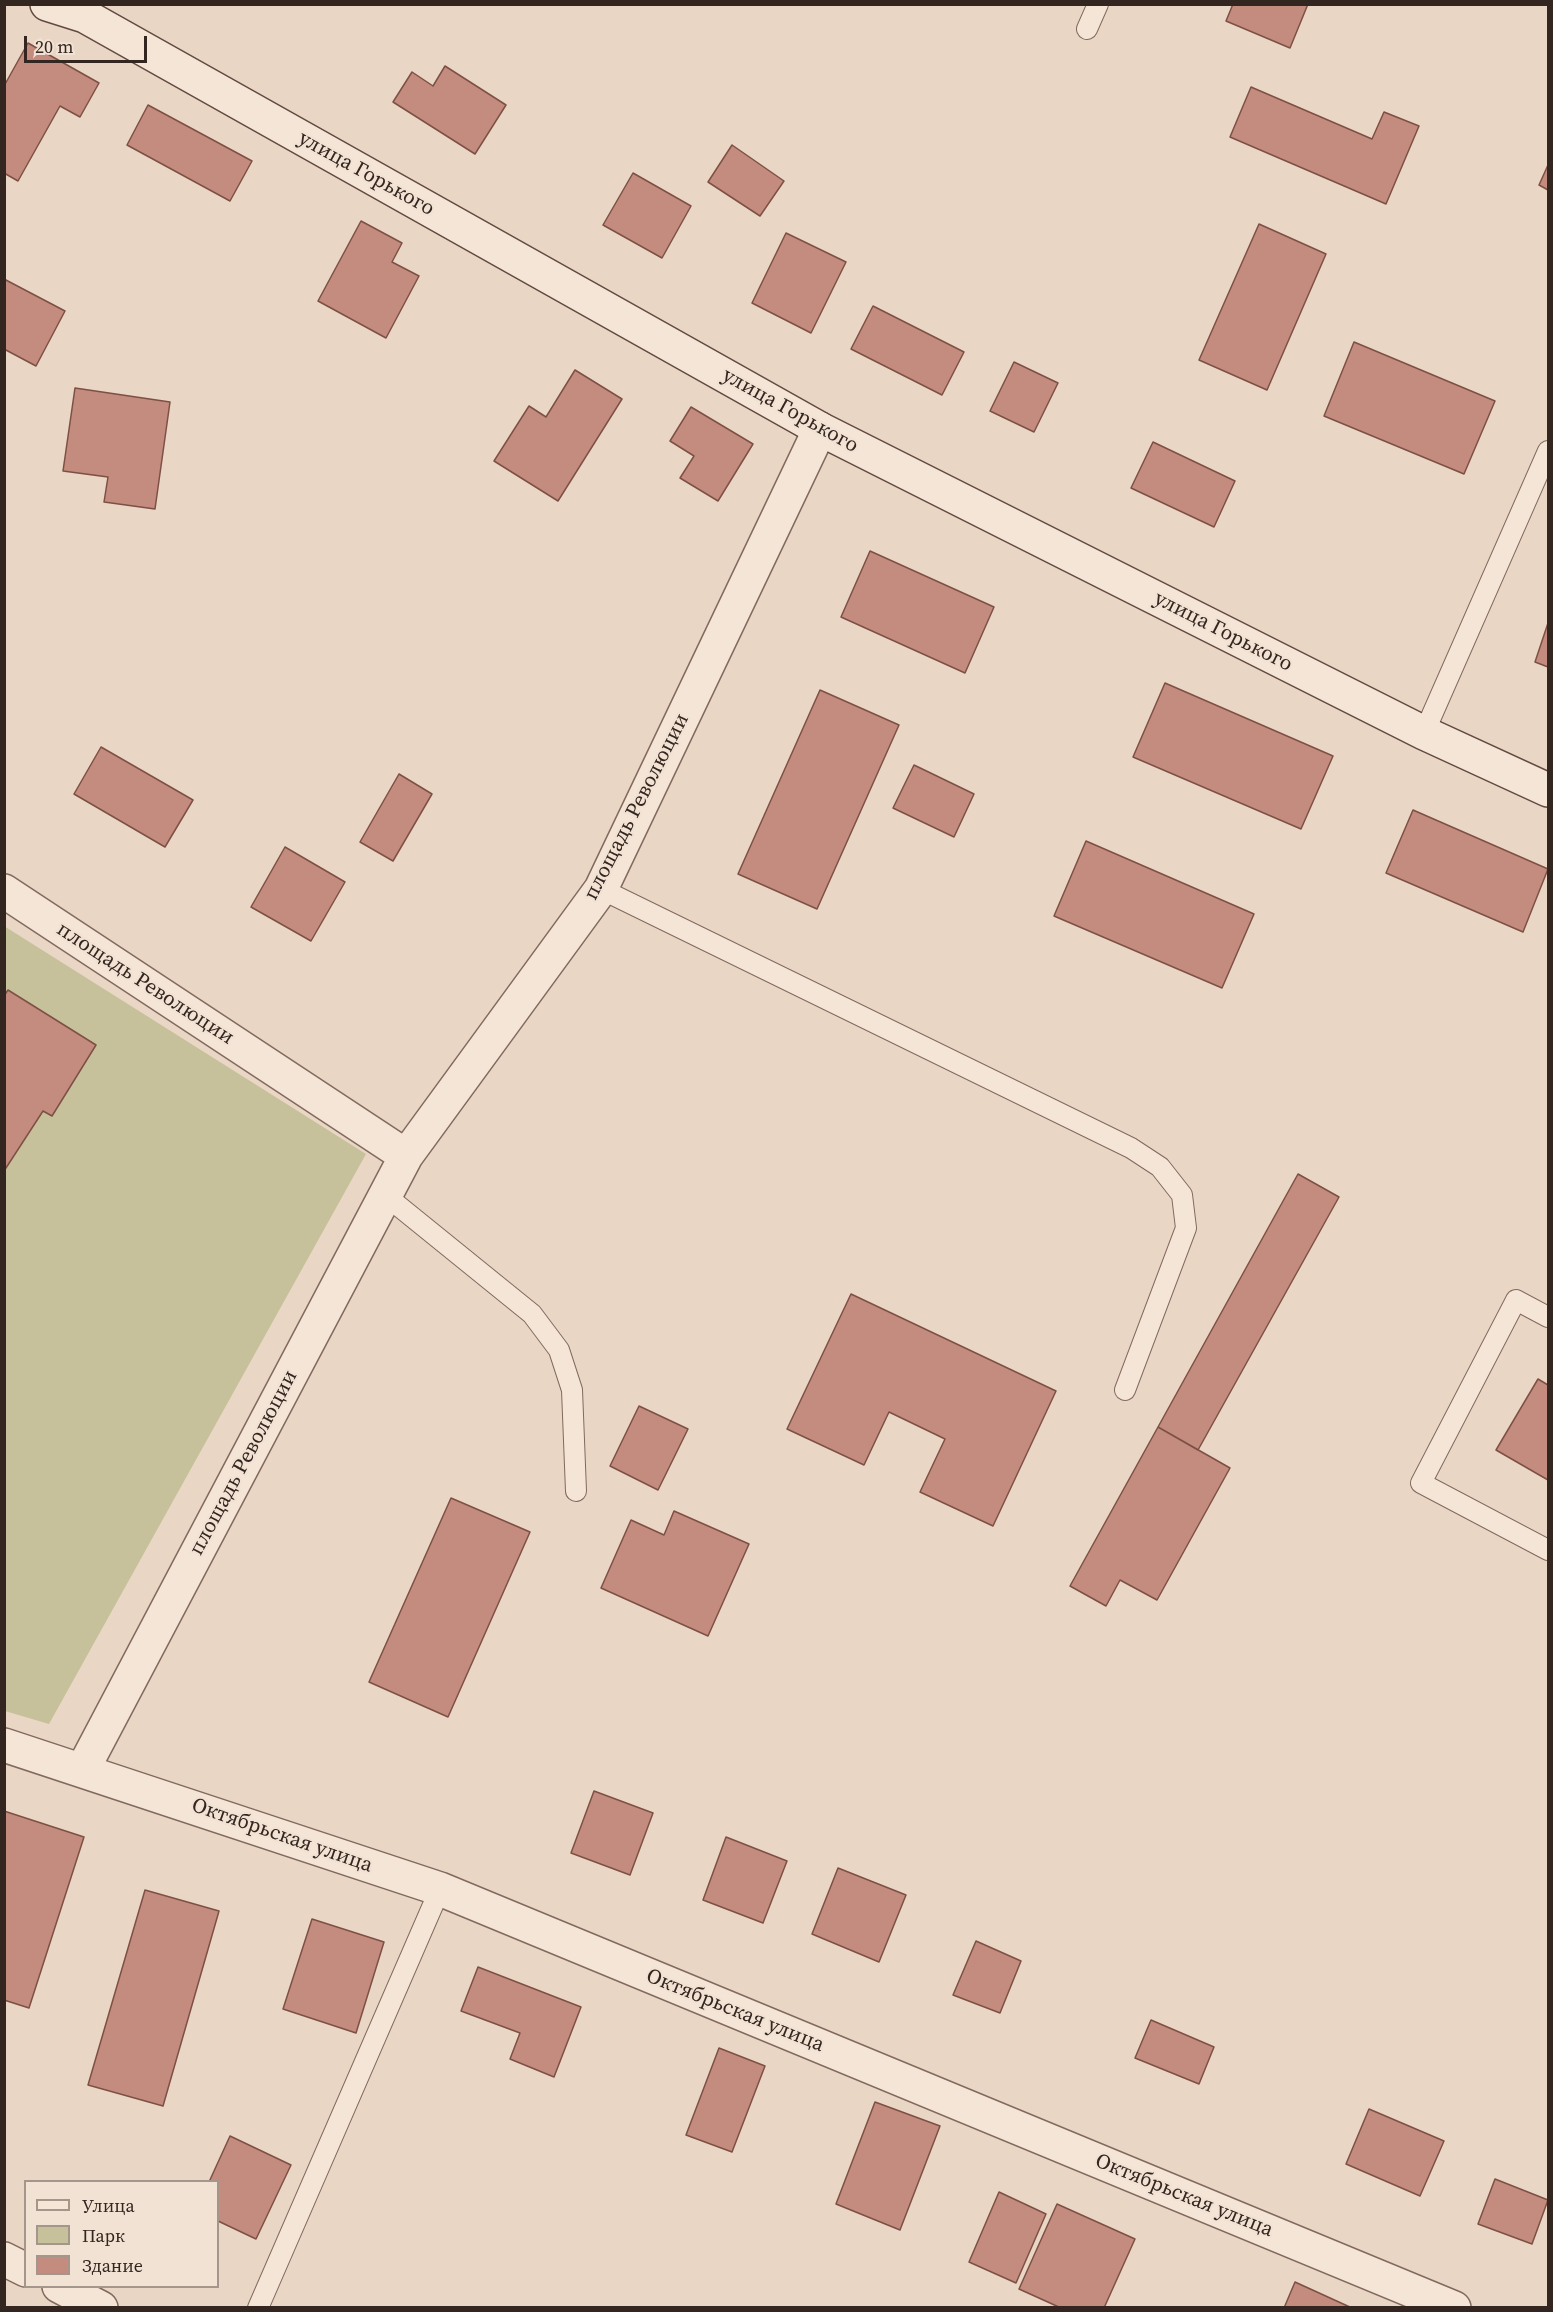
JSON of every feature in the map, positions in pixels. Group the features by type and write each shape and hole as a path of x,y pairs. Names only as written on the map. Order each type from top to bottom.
{"street":[{"name":"улица Горького","path":"47,4 85,16 820,429 1424,733 1548,790"},
{"name":"площадь Революции","path":"83,1769 406,1156 601,889 820,429"},
{"name":"площадь Революции","path":"4,891 406,1156"},
{"name":"Октябрьская улица","path":"4,1745 83,1769 440,1889 1454,2307"},
{"path":"4,2259 24,2269"},
{"path":"63,2288 101,2307"}],"lane":[{"path":"1088,28 1098,4"},
{"path":"1424,733 1548,451"},
{"path":"601,889 1121,1143 1160,1167 1182,1196 1186,1228 1125,1390"},
{"path":"385,1195 532,1314 560,1350 572,1390 576,1491"},
{"path":"1548,1317 1516,1300 1421,1483 1548,1550"},
{"path":"258,2307 440,1889"}],"green space":[{"path":"4,926 366,1154 49,1724 5,1711"}],"building":[{"path":"1233,4 1308,4 1290,48 1226,21"},
{"path":"28,43 99,83 80,117 60,106 18,181 4,173 4,86"},
{"path":"445,66 506,105 475,154 393,102 412,72 433,86"},
{"path":"1251,87 1372,139 1384,112 1419,126 1386,204 1230,137"},
{"path":"148,105 252,161 230,201 127,145"},
{"path":"732,145 784,181 760,216 708,182"},
{"path":"1548,165 1548,190 1539,185"},
{"path":"633,173 691,206 662,258 603,225"},
{"path":"361,221 402,243 392,262 419,276 386,338 318,301"},
{"path":"1259,224 1326,254 1267,390 1199,360"},
{"path":"786,233 846,262 811,333 752,303"},
{"path":"4,279 65,311 36,366 4,349"},
{"path":"873,306 964,352 942,395 851,349"},
{"path":"1354,342 1495,401 1464,474 1324,416"},
{"path":"1014,362 1058,383 1034,432 990,411"},
{"path":"575,370 622,399 558,501 494,461 529,406 546,417"},
{"path":"75,388 170,402 155,509 104,502 108,477 63,471"},
{"path":"691,407 753,444 718,501 680,478 694,456 670,441"},
{"path":"1153,442 1235,481 1214,527 1131,488"},
{"path":"870,551 994,607 965,673 841,617"},
{"path":"1548,623 1548,667 1535,662"},
{"path":"1165,683 1333,756 1301,829 1133,757"},
{"path":"820,690 899,725 817,909 738,874"},
{"path":"101,747 193,800 165,847 74,794"},
{"path":"914,765 974,794 954,837 893,808"},
{"path":"399,774 432,794 393,861 360,842"},
{"path":"1413,810 1548,869 1523,932 1386,873"},
{"path":"1086,841 1254,914 1222,988 1054,916"},
{"path":"285,847 345,882 311,941 251,907"},
{"path":"8,990 96,1045 52,1116 43,1111 4,1171 4,996"},
{"path":"1298,1174 1339,1197 1198,1450 1158,1427"},
{"path":"851,1294 1056,1391 993,1526 920,1492 945,1439 889,1412 864,1465 787,1429"},
{"path":"1538,1379 1548,1385 1548,1480 1496,1450"},
{"path":"639,1406 688,1429 658,1490 610,1466"},
{"path":"1158,1427 1230,1468 1157,1600 1120,1580 1106,1606 1070,1586"},
{"path":"451,1498 530,1532 448,1717 369,1682"},
{"path":"674,1511 749,1544 708,1636 601,1588 631,1520 664,1535"},
{"path":"594,1791 653,1813 630,1875 571,1853"},
{"path":"4,1811 84,1837 29,2008 4,2000"},
{"path":"726,1837 787,1861 763,1923 703,1900"},
{"path":"838,1868 906,1895 879,1962 812,1934"},
{"path":"145,1890 219,1911 163,2106 88,2085"},
{"path":"312,1919 384,1942 356,2033 283,2009"},
{"path":"976,1941 1021,1961 1000,2013 953,1995"},
{"path":"478,1967 581,2007 554,2077 510,2059 520,2033 461,2011"},
{"path":"1151,2020 1214,2047 1199,2084 1135,2058"},
{"path":"719,2048 765,2066 732,2152 686,2135"},
{"path":"875,2102 940,2126 900,2230 836,2204"},
{"path":"1369,2109 1444,2141 1420,2196 1346,2164"},
{"path":"230,2136 291,2165 256,2239 219,2221 219,2180 210,2180"},
{"path":"1495,2179 1548,2200 1532,2244 1478,2224"},
{"path":"999,2192 1046,2214 1016,2283 969,2262"},
{"path":"1057,2204 1135,2239 1104,2308 1061,2308 1019,2289"},
{"path":"1295,2282 1352,2308 1284,2308"}]}
